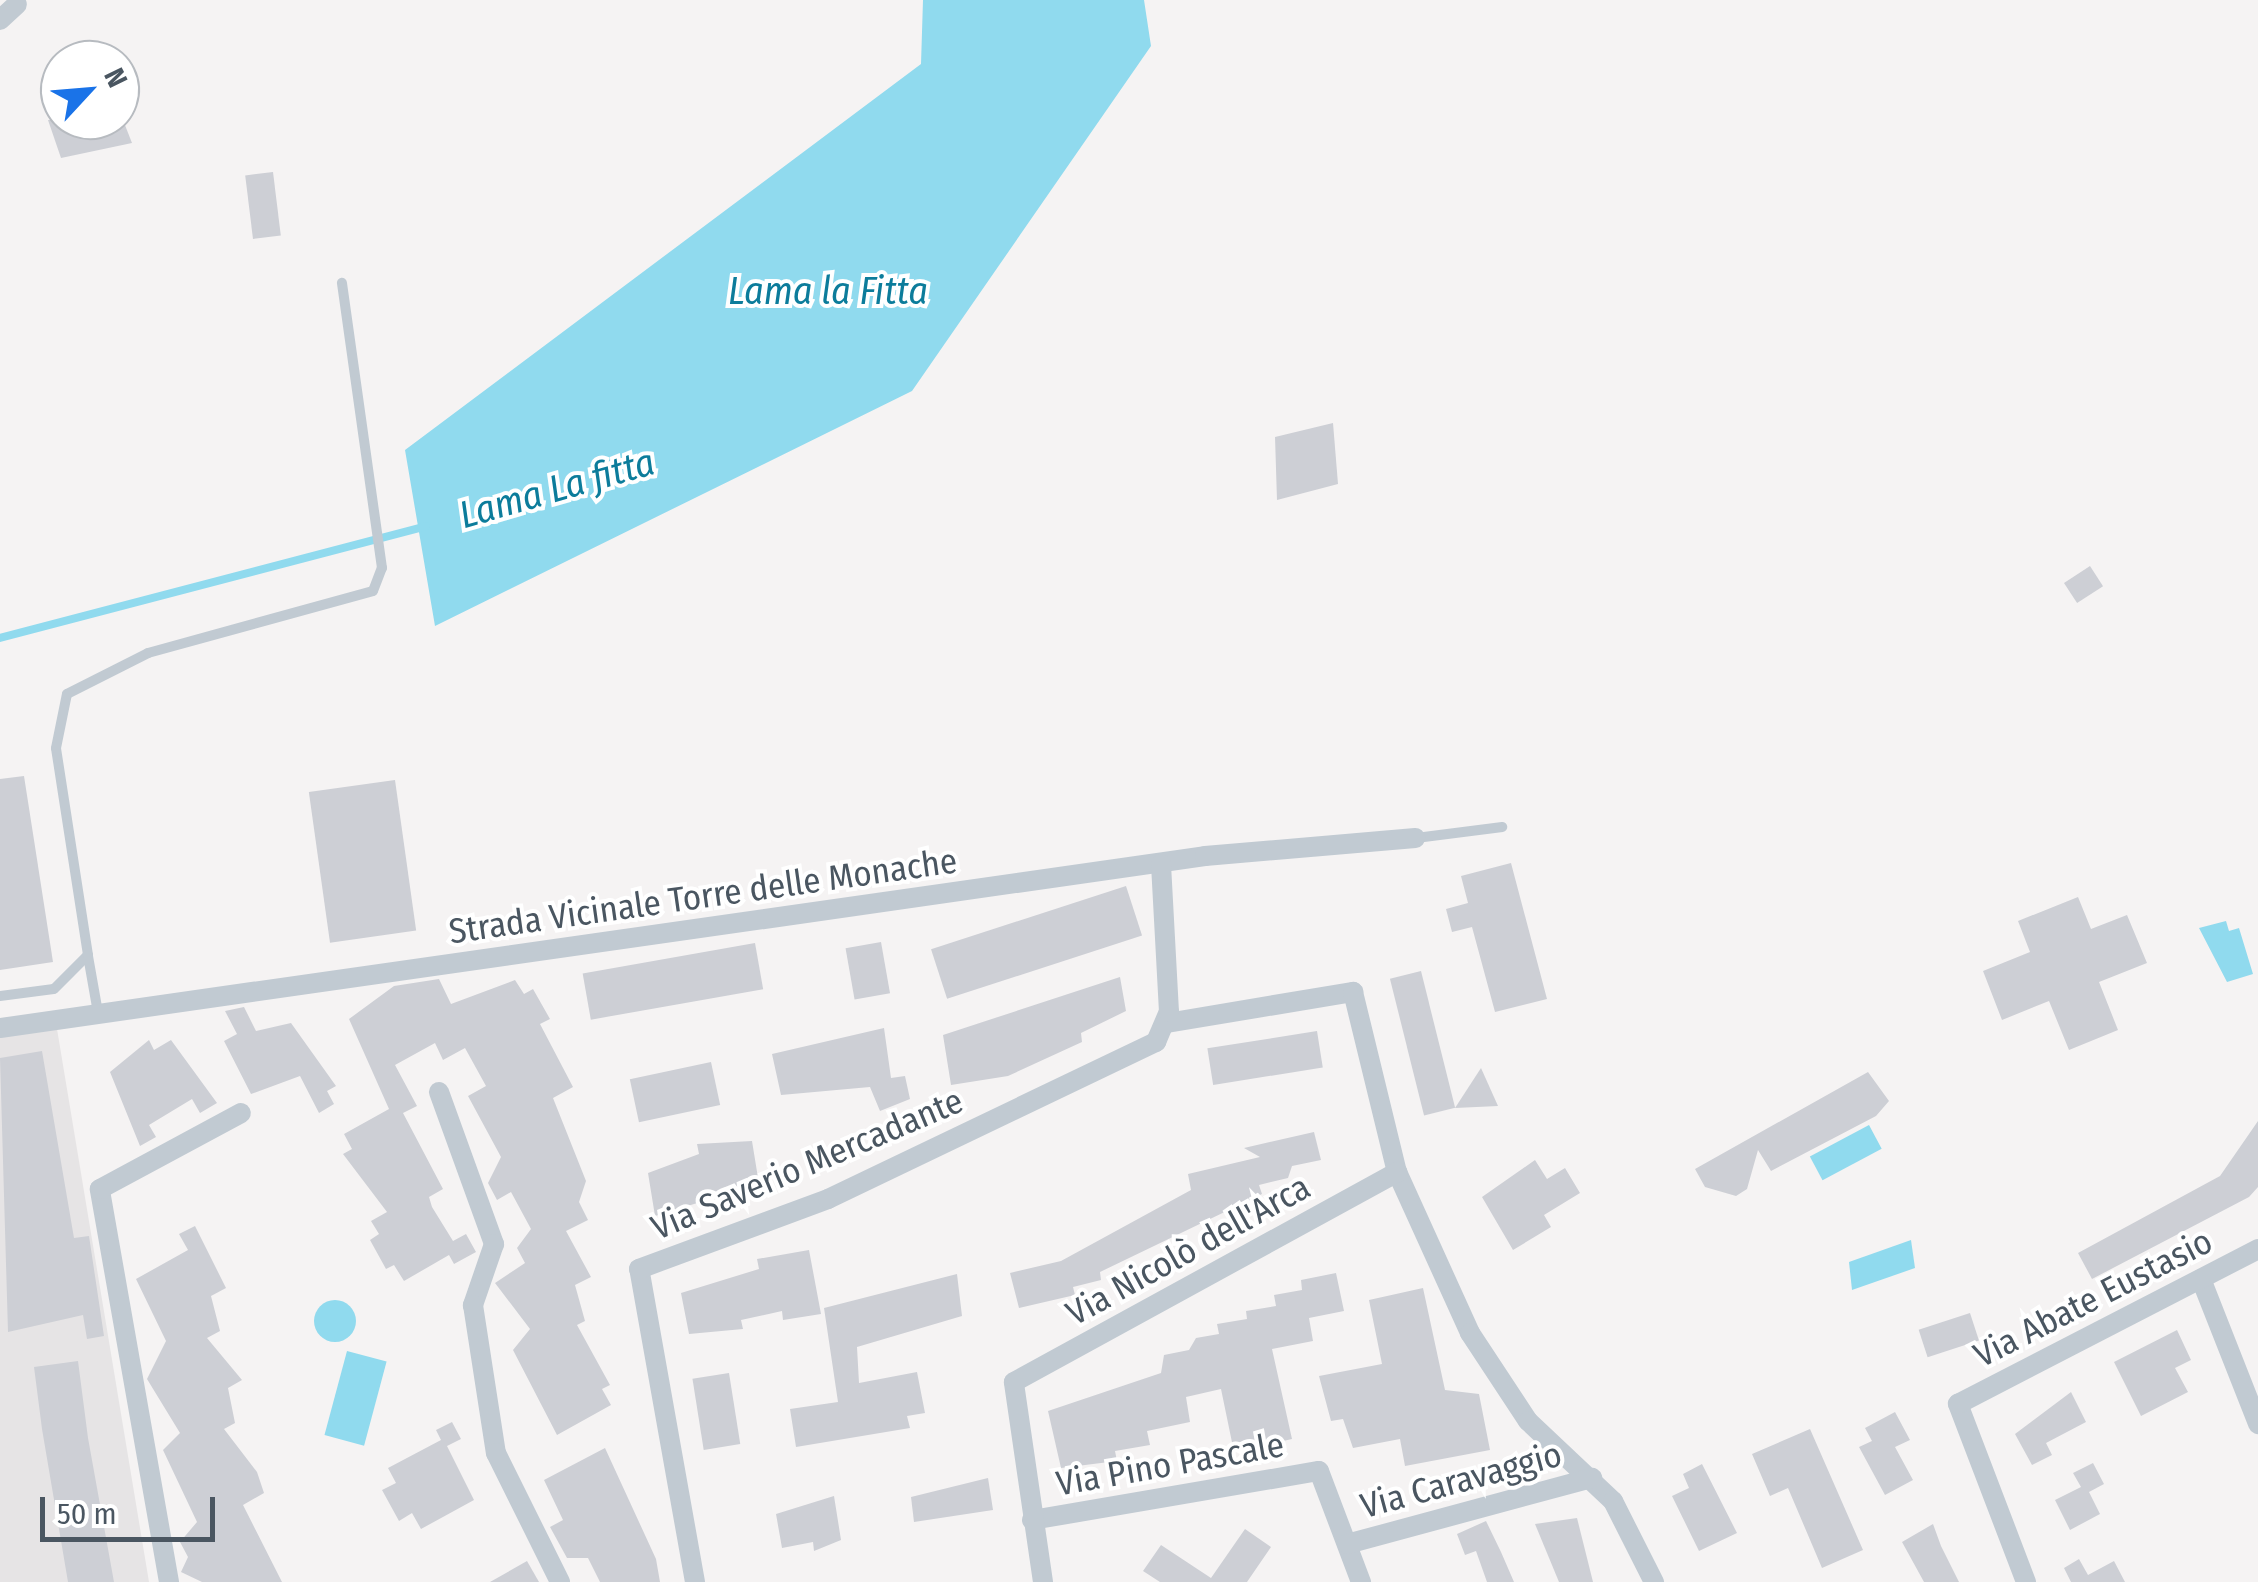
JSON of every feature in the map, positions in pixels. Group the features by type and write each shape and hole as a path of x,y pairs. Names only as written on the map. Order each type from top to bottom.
{"street":[{"path":"0,20 17,4"},
{"name":"Strada Vicinale Torre delle Monache","path":"0,1028 1161,864 1415,838"},
{"path":"1161,864 1167,1023 1348,988 1398,1172 1498,1381 1592,1478 1654,1582"},
{"name":"Via Saverio Mercadante","path":"694,1582 639,1270 844,1192 1148,1048 1167,1023"},
{"path":"438,1092 494,1244 473,1305 496,1453 560,1582"},
{"path":"169,1582 100,1189 241,1113"},
{"name":"Via Nicolò dell'Arca","path":"1032,1520 1012,1386 1398,1172"},
{"name":"Via Abate Eustasio","path":"2026,1582 1958,1404 2258,1248"},
{"path":"2201,1278 2258,1424"},
{"name":"Via Caravaggio","path":"1319,1471 1360,1582"},
{"name":"Via Pino Pascale","path":"1032,1520 1319,1471"},
{"name":"Via Caravaggio","path":"1347,1544 1592,1478"},
{"path":"1032,1520 1042,1582"}],"lane":[{"path":"98,1014 56,748 67,694 165,647 356,600 372,590 382,568 342,283"},
{"path":"1415,838 1502,827"},
{"path":"0,996 54,989 88,955"}],"shaded area":[{"path":"57,1029 149,1582 0,1582 0,1037"}],"water":[{"name":"Lama la Fitta","path":"923,0 1144,0 1151,46 912,391 435,626 405,450 921,64"},
{"path":"2226,921 2229,931 2239,928 2253,974 2227,982 2199,928"},
{"path":"1869,1125 1882,1149 1823,1180 1810,1156"},
{"path":"1911,1240 1915,1268 1852,1290 1849,1262"},
{"path":"335,1300 350,1306 356,1321 350,1336 335,1342 320,1336 314,1321 320,1306"},
{"path":"347,1351 387,1362 364,1446 324,1435"}],"building":[{"path":"55,140 132,143 61,158"},
{"path":"273,172 281,236 253,239 245,175"},
{"path":"1333,423 1338,484 1277,500 1275,437"},
{"path":"2090,566 2103,586 2077,603 2064,583"},
{"path":"24,776 53,962 0,970 0,779"},
{"path":"395,780 416,931 330,943 309,792"},
{"path":"1511,863 1547,999 1495,1012 1472,927 1452,932 1446,909 1468,903 1461,876"},
{"path":"1126,886 1142,935 947,999 931,949"},
{"path":"2078,897 2091,929 2127,915 2147,963 2099,982 2118,1030 2069,1050 2049,1001 2002,1020 1983,971 2030,952 2018,921"},
{"path":"881,942 890,993 855,999 846,948"},
{"path":"755,943 763,989 591,1020 583,973"},
{"path":"1421,971 1455,1108 1424,1116 1390,979"},
{"path":"1120,977 1126,1011 1081,1033 1082,1042 1008,1076 951,1085 943,1035"},
{"path":"439,979 451,1004 515,980 524,994 533,989 550,1019 540,1024 573,1087 553,1098 586,1181 579,1202 588,1220 566,1231 591,1277 575,1285 585,1321 577,1325 610,1385 602,1389 611,1405 557,1435 513,1350 530,1329 495,1283 525,1263 517,1248 531,1229 511,1192 497,1200 488,1183 501,1157 468,1096 486,1086 465,1048 443,1060 435,1043 395,1065 417,1106 403,1113 443,1189 429,1197 432,1207 453,1241 466,1234 476,1252 454,1264 449,1255 404,1281 394,1265 386,1269 370,1240 379,1234 371,1221 387,1212 343,1154 352,1149 344,1134 389,1109 349,1019 394,986"},
{"path":"244,1007 256,1031 291,1023 336,1086 327,1091 334,1104 319,1113 300,1076 251,1094 224,1041 237,1034 225,1011"},
{"path":"884,1028 891,1078 905,1076 910,1099 880,1111 870,1087 781,1095 772,1054"},
{"path":"1317,1031 1323,1068 1213,1085 1207,1048"},
{"path":"149,1040 154,1050 171,1040 217,1103 200,1113 192,1099 149,1125 156,1137 140,1146 110,1072"},
{"path":"42,1051 74,1238 89,1236 104,1336 87,1339 83,1315 8,1332 0,1058"},
{"path":"711,1062 720,1105 639,1122 630,1079"},
{"path":"1481,1068 1498,1106 1455,1108"},
{"path":"1868,1072 1889,1101 1876,1116 1771,1171 1758,1150 1747,1189 1736,1196 1705,1187 1695,1169"},
{"path":"2258,1121 2258,1187 2249,1197 2092,1279 2078,1253 2220,1176"},
{"path":"1314,1132 1321,1160 1292,1166 1288,1178 1259,1185 1262,1194 1100,1272 1101,1280 1073,1287 1075,1295 1019,1308 1010,1273 1061,1261 1191,1190 1188,1174 1260,1157 1244,1148"},
{"path":"752,1141 759,1184 655,1216 648,1173 699,1154 697,1144"},
{"path":"1535,1160 1547,1179 1565,1168 1580,1193 1544,1215 1551,1227 1513,1250 1482,1197"},
{"path":"195,1226 226,1288 211,1296 220,1331 207,1338 242,1380 228,1388 235,1423 224,1429 257,1472 264,1493 243,1505 282,1582 202,1582 181,1572 188,1557 180,1542 197,1522 163,1450 180,1433 147,1379 166,1341 136,1279 188,1250 179,1234"},
{"path":"809,1250 821,1314 783,1320 782,1311 741,1320 743,1329 689,1334 681,1293 759,1269 757,1259"},
{"path":"1336,1273 1344,1311 1309,1318 1313,1341 1272,1349 1292,1439 1234,1452 1221,1389 1186,1397 1190,1422 1147,1431 1150,1445 1115,1451 1117,1461 1061,1468 1048,1411 1161,1373 1164,1355 1189,1350 1196,1338 1219,1334 1217,1324 1247,1319 1246,1311 1276,1306 1274,1295 1302,1290 1301,1280"},
{"path":"957,1274 962,1316 857,1347 859,1383 917,1372 925,1413 907,1416 910,1428 796,1447 790,1409 838,1402 824,1308"},
{"path":"1423,1288 1445,1390 1479,1394 1490,1450 1405,1466 1400,1439 1353,1448 1343,1419 1331,1421 1319,1376 1382,1364 1369,1300"},
{"path":"1970,1313 1979,1341 1928,1357 1919,1330"},
{"path":"2177,1330 2191,1360 2175,1368 2188,1392 2141,1416 2114,1362"},
{"path":"78,1361 114,1582 68,1582 42,1429 34,1367"},
{"path":"729,1373 740,1444 704,1450 692,1379"},
{"path":"2071,1392 2086,1422 2046,1443 2052,1455 2032,1465 2015,1434"},
{"path":"1895,1412 1910,1440 1895,1447 1913,1480 1885,1495 1859,1447 1872,1441 1865,1428"},
{"path":"452,1422 461,1439 447,1446 474,1500 421,1529 412,1513 399,1521 382,1490 396,1483 388,1468 441,1440 436,1430"},
{"path":"1810,1429 1863,1550 1822,1568 1788,1488 1770,1496 1752,1454"},
{"path":"605,1448 656,1559 660,1582 600,1582 588,1558 567,1558 550,1527 563,1520 544,1480"},
{"path":"2093,1463 2104,1484 2089,1492 2100,1514 2070,1530 2055,1500 2081,1487 2073,1473"},
{"path":"1702,1464 1737,1533 1699,1551 1672,1496 1689,1488 1683,1474"},
{"path":"988,1478 993,1510 914,1522 911,1497"},
{"path":"834,1496 841,1540 814,1551 813,1542 782,1548 776,1514"},
{"path":"1577,1518 1593,1582 1559,1582 1535,1524"},
{"path":"1486,1521 1514,1582 1487,1582 1476,1551 1465,1555 1457,1534"},
{"path":"1933,1524 1959,1582 1924,1582 1902,1542"},
{"path":"1245,1529 1271,1547 1247,1582 1160,1582 1143,1571 1161,1545 1211,1578"},
{"path":"2079,1559 2088,1575 2114,1561 2125,1582 2071,1582 2064,1568"},
{"path":"527,1561 539,1582 490,1582"}],"waterway":[{"name":"Lama La fitta","path":"0,638 426,526"}]}
